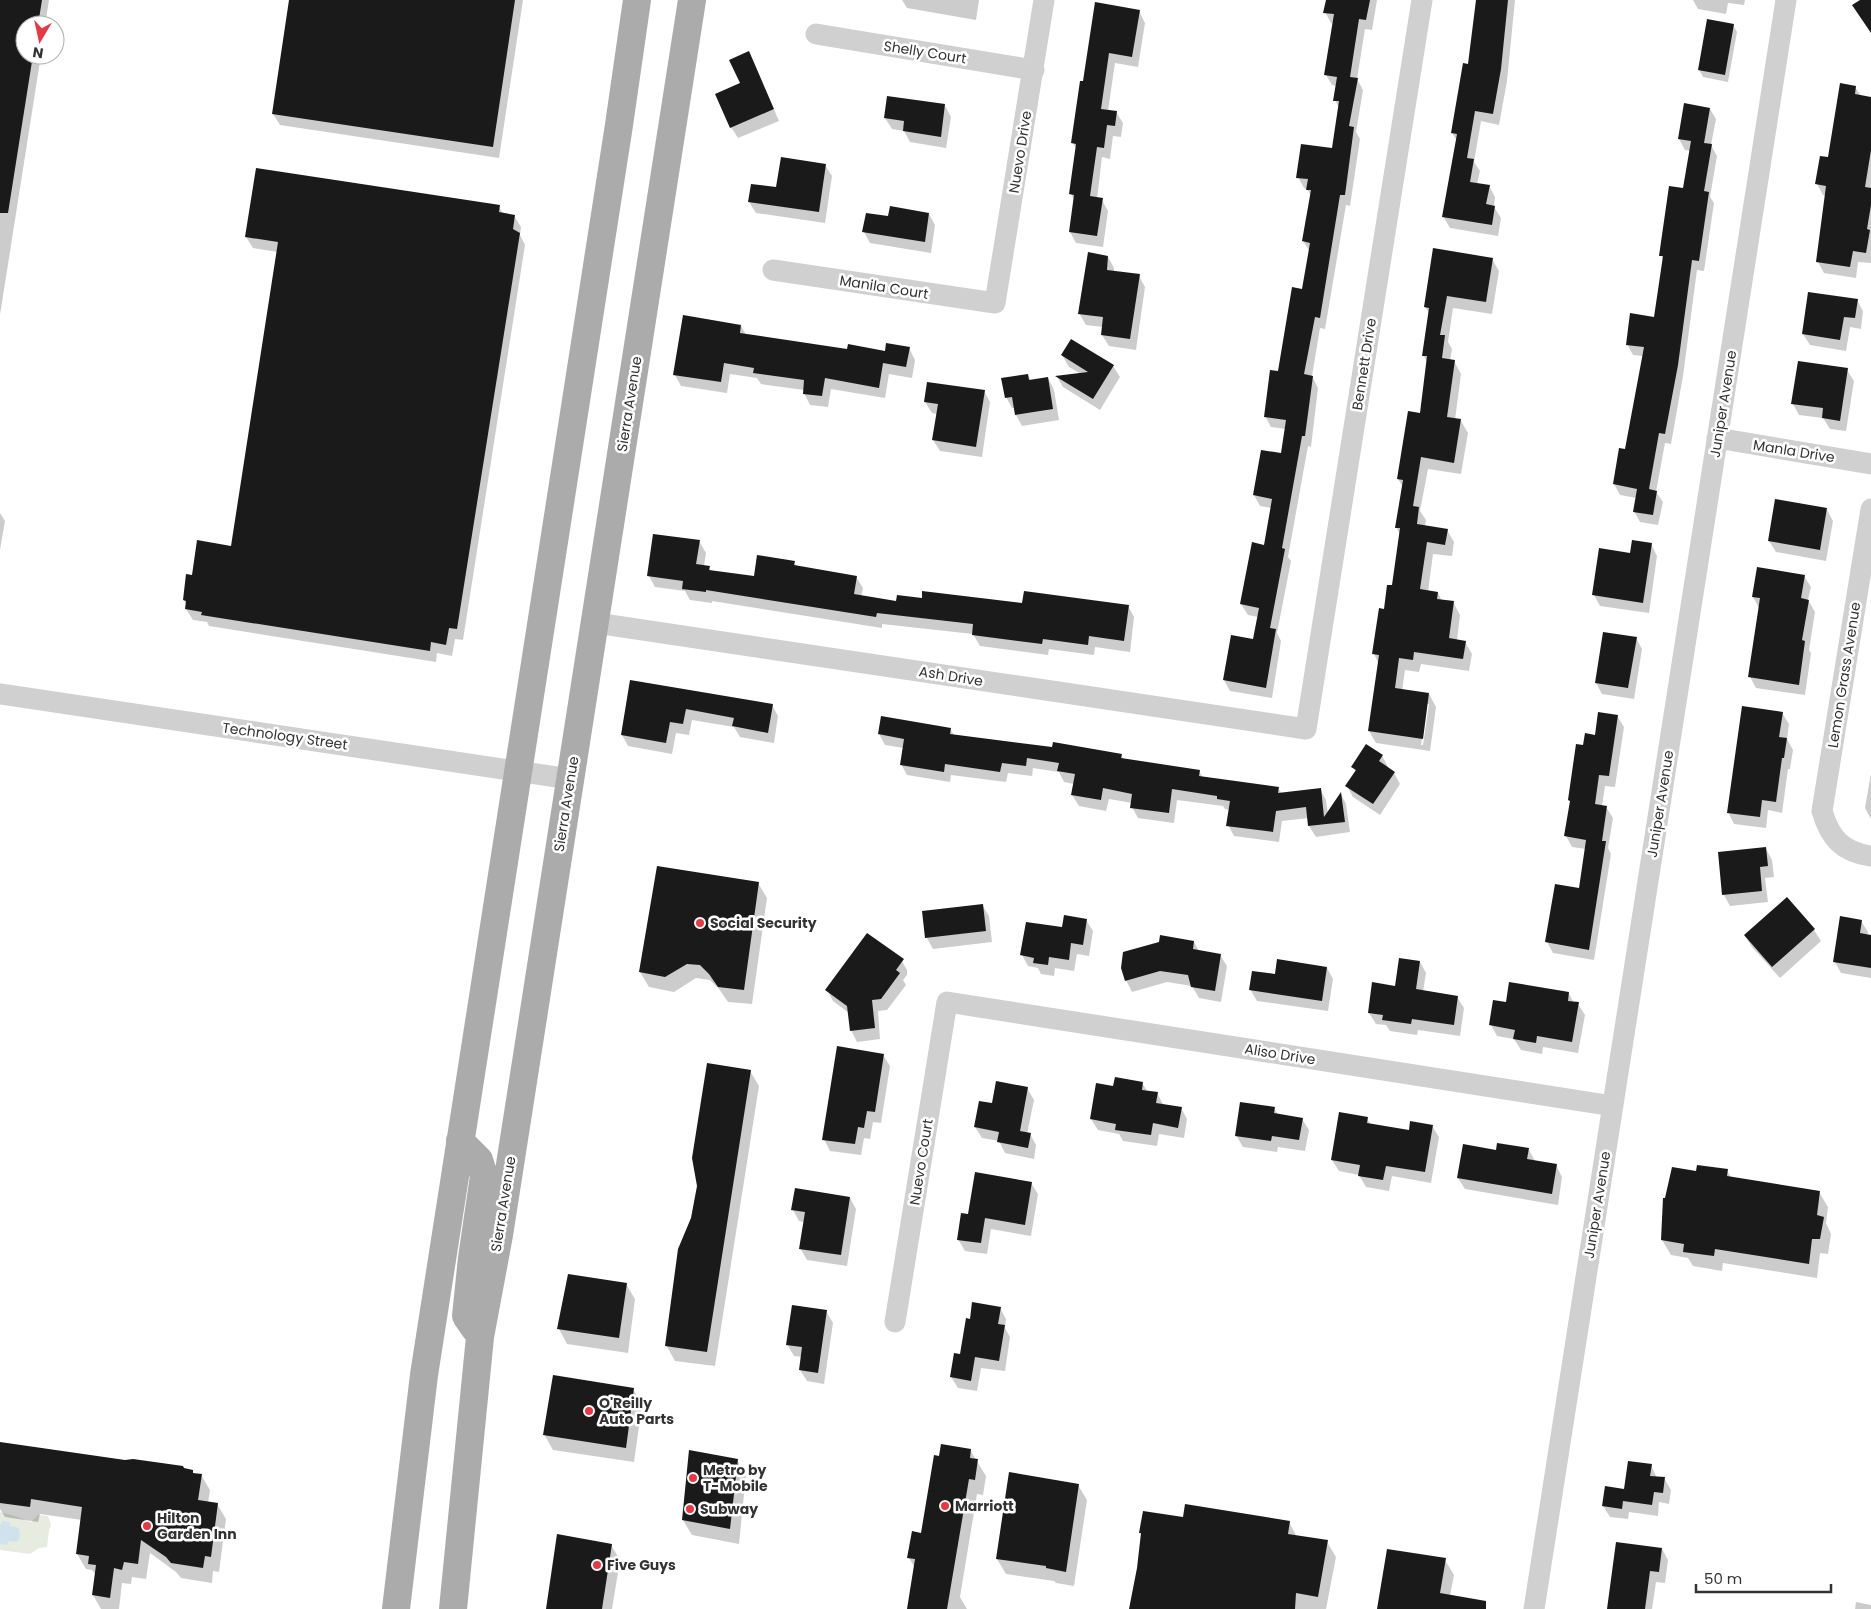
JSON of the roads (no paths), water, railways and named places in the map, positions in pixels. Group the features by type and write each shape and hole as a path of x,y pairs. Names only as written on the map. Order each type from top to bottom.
{"main road":[{"path":"396,1609 424,1375 618,135 637,0"},
{"name":"Sierra Avenue","path":"453,1609 480,1337 500,1226 596,622 692,0"},
{"path":"460,1141 479,1160 484,1176 466,1316 480,1337"}],"street":[{"name":"Nuevo Drive","path":"995,303 1044,0"},
{"name":"Bennett Drive","path":"1306,729 1422,0"},
{"name":"Juniper Avenue","path":"1534,1609 1786,0"},
{"name":"Shelly Court","path":"816,34 1034,70"},
{"name":"Manila Court","path":"773,270 995,303"},
{"name":"Manla Drive","path":"1717,438 1871,464"},
{"name":"Lemon Grass Avenue","path":"1871,509 1822,811 1826,828 1834,839 1846,848 1871,856"},
{"name":"Ash Drive","path":"596,622 1306,729"},
{"name":"Technology Street","path":"0,694 570,779"},
{"name":"Aliso Drive","path":"947,1002 1613,1106"},
{"name":"Nuevo Court","path":"895,1322 947,1002"}],"water":[{"path":"3,1521 9,1522 10,1526 19,1528 18,1542 8,1541 7,1545 0,1544 0,1525"}],"place":[{"name":"Social Security","path":"700,923"},
{"name":"O'Reilly Auto Parts","path":"589,1411"},
{"name":"Metro by T-Mobile","path":"693,1478"},
{"name":"Marriott","path":"945,1506"},
{"name":"Subway","path":"690,1509"},
{"name":"Hilton Garden Inn","path":"147,1526"},
{"name":"Five Guys","path":"597,1565"}]}
